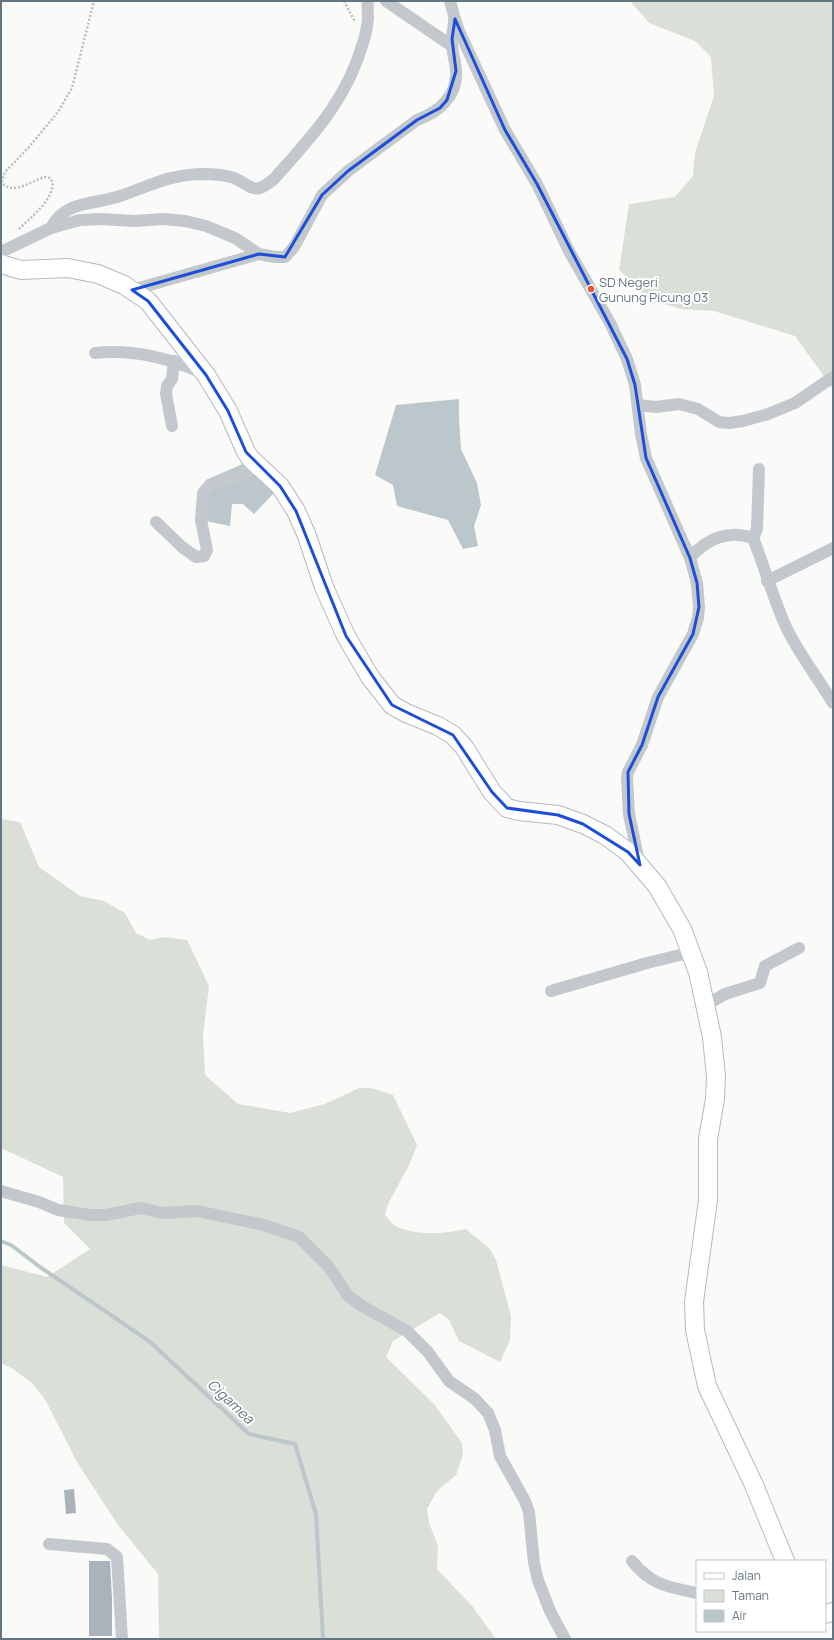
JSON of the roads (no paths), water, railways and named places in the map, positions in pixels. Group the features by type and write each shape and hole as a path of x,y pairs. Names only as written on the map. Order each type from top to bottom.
{"main road":[{"path":"1,264 21,270 55,268 81,270 112,278 148,301 206,374 228,411 244,449 258,466 280,486 296,511 306,531 324,587 346,636 370,677 392,705 406,713 438,726 453,736 464,747 492,792 507,808 558,816 583,824 605,835 628,852 657,886 668,903 692,952 706,1005 712,1037 716,1077 715,1099 708,1139 708,1200 694,1302 696,1330 707,1386 754,1485 785,1560"}],"street":[{"path":"51,228 57,218 75,207 87,202 119,196 167,178 203,174 233,178 252,189 260,189 266,186 274,179 318,128 332,110 344,90 360,54 364,41 368,18 368,1"},
{"path":"386,1 452,46"},
{"path":"450,1 455,19 505,130 537,184 569,251 621,345 632,372 646,458 690,558 697,583 699,607 698,618 693,634 658,697 642,745 628,772 627,778 631,824 640,866"},
{"path":"1,252 51,228 80,220 101,219 135,221 171,219 206,226 235,238 259,254 275,258 285,257 294,247 322,195 348,171 417,120 430,115 440,108 447,100 454,85 456,71 452,46 455,19"},
{"path":"132,290 259,254"},
{"path":"96,353 113,351 130,352 174,361 206,374"},
{"path":"172,426 166,394 167,386 172,380 174,361"},
{"path":"638,405 656,408 679,404 698,409 719,422 729,423 743,421 768,414 795,402 833,377"},
{"path":"156,522 182,547 196,557 204,556 207,550 201,520 203,493 210,485 239,476 258,466"},
{"path":"752,538 757,525 759,469"},
{"path":"690,558 697,549 712,538 736,535 744,535 752,538 760,555 767,581 793,641 833,703"},
{"path":"767,581 833,548"},
{"path":"706,1005 725,994 760,983 765,966 799,948"},
{"path":"551,991 647,963 692,952"},
{"path":"1,1191 39,1202 58,1210 90,1215 106,1215 140,1208 163,1213 197,1211 264,1224 299,1237 329,1267 348,1296 362,1306 407,1331 428,1352 449,1381 475,1399 488,1413 495,1430 500,1456 525,1501 529,1512 534,1563 538,1580 550,1611 565,1639"},
{"path":"48,1544 106,1549 117,1557 122,1639"},
{"path":"632,1561 640,1572 651,1580 666,1586 696,1593"}],"water":[{"path":"459,399 461,449 477,483 481,505 474,526 478,546 463,549 448,520 397,506 393,485 375,475 396,405"},
{"path":"245,463 274,493 254,514 243,504 232,504 230,526 201,520 206,480"}],"waterway":[{"name":"Cigamea","path":"1,1241 11,1245 40,1267 149,1341 249,1434 295,1444 316,1514 323,1639"}],"place":[{"name":"SD Negeri Gunung Picung 03","path":"591,289"}]}
